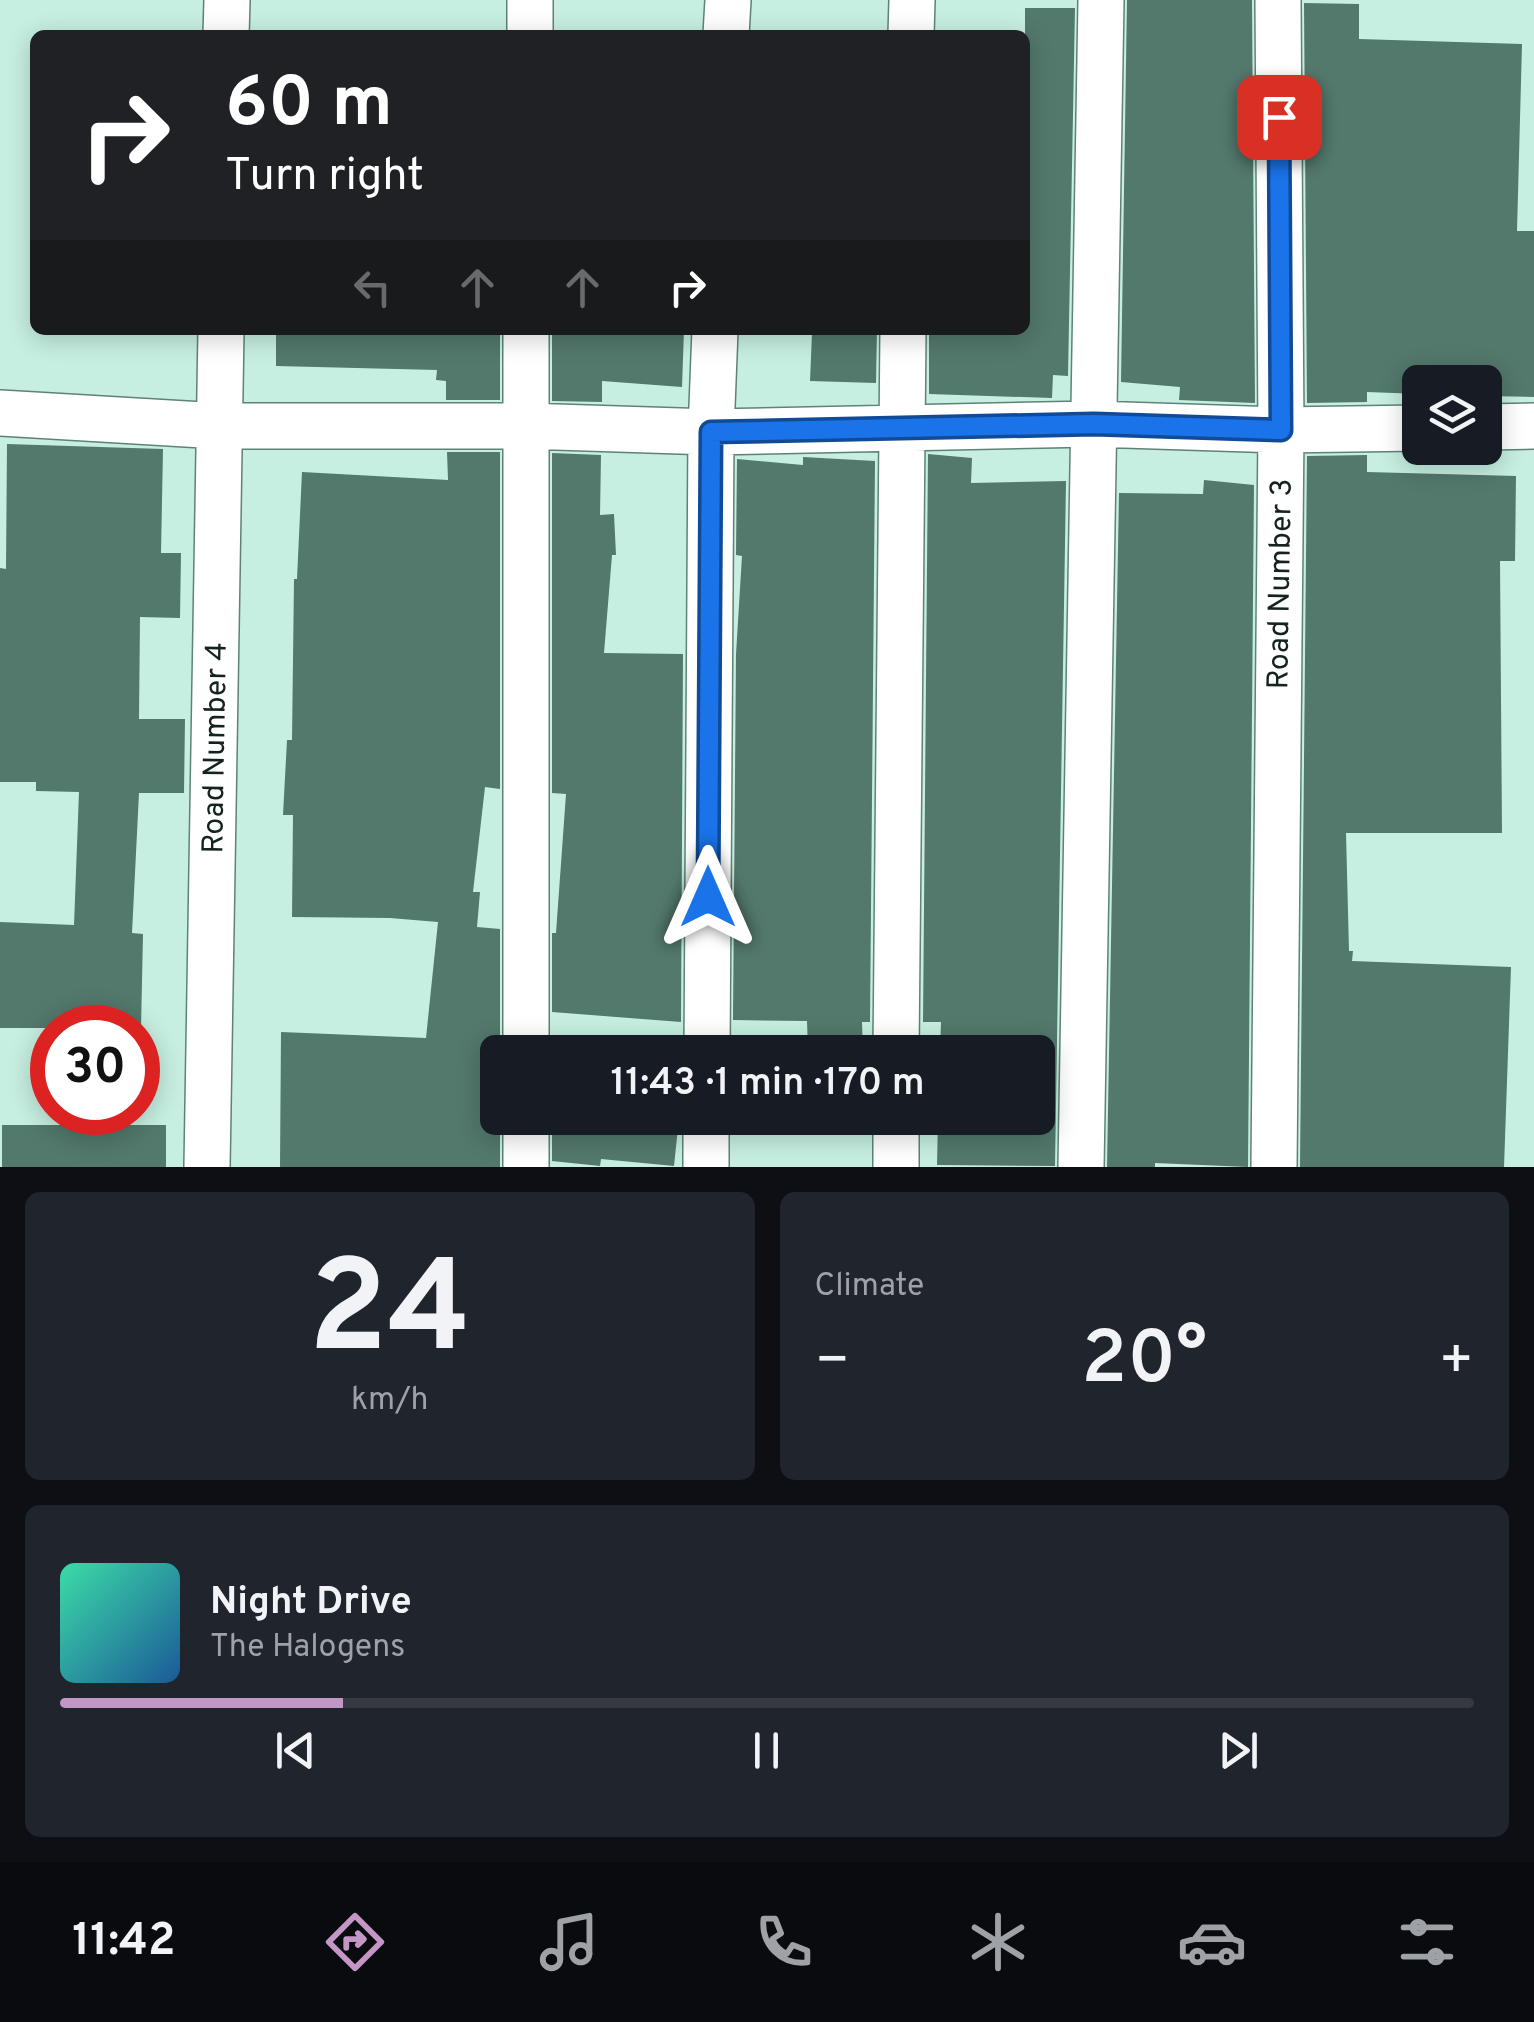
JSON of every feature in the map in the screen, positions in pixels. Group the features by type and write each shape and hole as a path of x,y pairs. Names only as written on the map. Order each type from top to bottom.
{"street":[{"path":"226,30 227,0"},
{"path":"530,0 530,30"},
{"path":"726,30 728,0"},
{"path":"910,30 912,0"},
{"path":"1081,1167 1101,0"},
{"name":"Road Number 3","path":"1274,1167 1281,430 1278,0"},
{"name":"Road Number 4","path":"207,1167 221,335"},
{"path":"526,335 526,1035"},
{"path":"707,1035 715,335"},
{"path":"896,1035 902,335"},
{"path":"0,413 220,426 526,426 711,432 1094,424 1281,430 1402,428"},
{"path":"1502,427 1534,426"},
{"path":"526,1135 526,1167"},
{"path":"706,1135 706,1167"},
{"path":"896,1135 896,1167"}],"building":[{"path":"1127,0 1252,0 1255,403 1179,400 1180,387 1121,382"},
{"path":"1304,3 1359,4 1359,39 1522,44 1517,231 1534,231 1534,397 1502,396 1502,365 1402,365 1402,393 1367,392 1367,402 1307,403"},
{"path":"1025,8 1075,8 1068,376 1053,375 1052,398 929,394 929,335 1030,335 1030,30 1025,30"},
{"path":"276,335 500,335 500,400 446,400 446,381 436,380 437,370 276,366"},
{"path":"552,335 684,335 682,387 602,381 602,402 552,401"},
{"path":"812,335 877,335 876,383 810,381"},
{"path":"7,444 163,449 161,553 181,553 180,618 140,617 139,719 185,719 184,793 139,793 132,933 143,934 141,1005 30,1005 30,1028 0,1028 0,922 74,925 79,792 36,791 36,782 0,782 0,568 6,569"},
{"path":"447,452 500,452 500,789 485,787 473,892 480,892 477,927 500,929 500,1035 480,1035 480,1135 500,1135 500,1167 280,1167 281,1032 426,1038 438,922 292,917 293,815 283,815 287,740 292,740 294,579 302,472 448,480"},
{"path":"552,453 601,455 600,515 614,514 616,555 612,555 604,653 683,654 681,1022 552,1012 552,933 556,933 566,794 552,793"},
{"path":"928,454 972,458 971,483 1066,481 1055,1166 937,1165 938,1135 1055,1135 1055,1035 941,1035 941,1022 923,1022"},
{"path":"1367,455 1367,472 1516,476 1515,561 1500,561 1502,833 1346,833 1352,961 1511,967 1504,1167 1300,1167 1307,456"},
{"path":"803,457 875,461 870,1022 862,1022 862,1035 807,1035 807,1021 733,1020 736,654 742,556 736,555 737,459 803,465"},
{"path":"1204,480 1254,485 1248,1167 1155,1163 1155,1167 1107,1167 1119,493 1203,494"},
{"path":"2,1125 30,1125 30,1135 160,1135 160,1125 166,1125 166,1167 2,1167"},
{"path":"552,1135 677,1135 674,1166 601,1159 600,1166 552,1161"}],"route":[{"path":"708,897 711,432 1094,424 1281,430 1279,117"}]}
